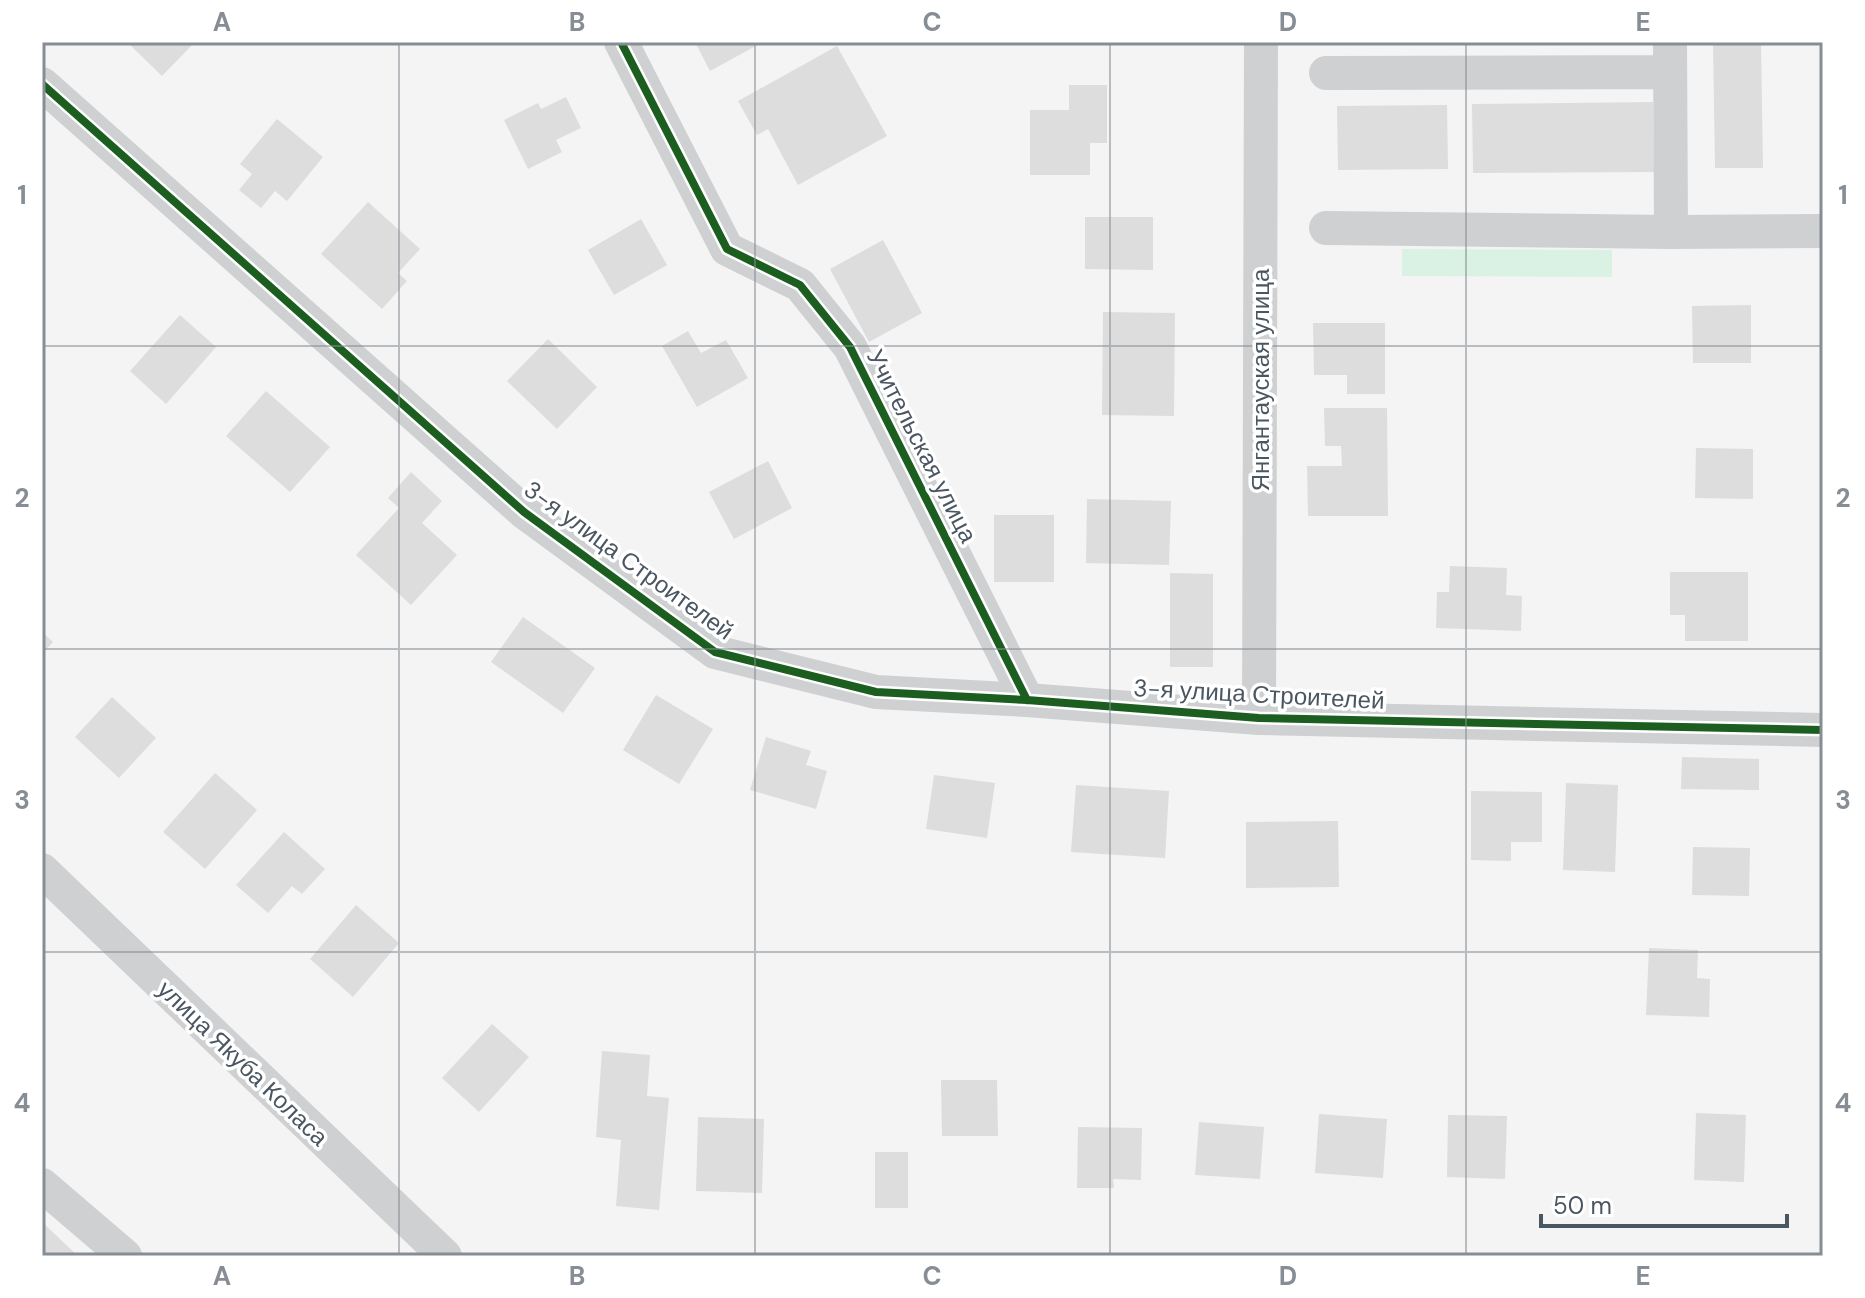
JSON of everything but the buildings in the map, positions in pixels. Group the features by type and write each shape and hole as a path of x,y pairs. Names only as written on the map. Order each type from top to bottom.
{"street":[{"name":"Учительская улица","path":"621,42 727,249 800,285 850,347 1027,700"},
{"name":"Янгантауская улица","path":"1259,718 1261,42"},
{"path":"1326,73 1670,57 1671,232"},
{"name":"3-я улица Строителей","path":"42,84 524,512 715,652 876,692 1259,718 1823,730"},
{"path":"1326,228 1823,231"},
{"name":"улица Якуба Коласа","path":"42,870 445,1256"},
{"path":"42,1185 125,1256"}],"green space":[{"path":"1402,249 1612,250 1612,277 1402,276"}],"cycle path":[{"path":"621,42 727,249 800,285 850,347 1027,700"},
{"path":"42,84 524,512 715,652 876,692 1259,718 1823,730"}]}
